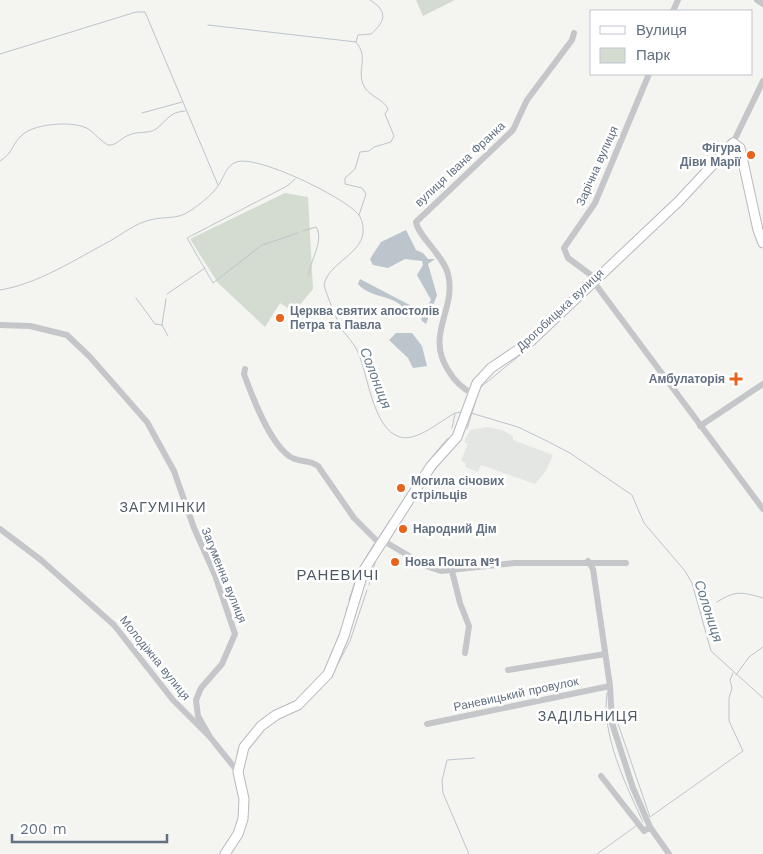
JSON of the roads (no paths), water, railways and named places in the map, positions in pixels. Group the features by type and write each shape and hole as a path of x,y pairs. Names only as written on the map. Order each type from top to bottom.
{"street":[{"path":"757,0 763,4"},
{"name":"вулиця Івана Франка","path":"472,392 456,382 441,357 438,334 449,294 449,278 444,263 416,222 513,130 527,100 572,40 574,34"},
{"name":"Зарічна вулиця","path":"594,280 568,258 564,248 595,203 648,75"},
{"name":"Дрогобицька вулиця","path":"225,854 238,834 243,818 244,799 238,772 244,747 256,731 276,715 298,705 328,674 344,636 364,570 431,466 455,440 461,430 472,392 485,374 532,341 679,201 733,143 763,81"},
{"path":"733,143 740,148 762,244"},
{"path":"594,280 763,509"},
{"name":"Загуменна вулиця","path":"0,325 30,326 67,335 147,422 174,471 194,528 215,575 235,634 222,664 201,688 196,700 198,716 210,737"},
{"path":"244,369 244,374 257,409 284,451 294,459 310,461 318,466 354,518 381,542 432,569 452,571 514,563 588,561 626,563"},
{"path":"700,426 763,384"},
{"name":"Молодіжна вулиця","path":"0,529 41,560 114,625 173,700 210,737 238,772"},
{"path":"588,561 593,569 610,686 612,723 629,778 650,827 669,854"},
{"path":"452,571 460,603 470,629 466,640 465,653"},
{"path":"508,670 605,654"},
{"name":"Раневицький провулок","path":"427,724 610,686"},
{"path":"601,776 644,831 650,827"}],"waterway":[{"path":"359,215 366,194 362,188 345,184 345,178 355,169 360,152 369,151 374,147 391,142 394,136 385,114 388,109 386,105 365,88 361,73 362,53 356,42 358,35 371,34 380,25 383,16 380,8 370,0"},
{"path":"0,54 136,12 145,12 218,185"},
{"path":"208,25 356,42"},
{"path":"142,113 182,102"},
{"path":"0,161 8,154 22,135 36,128 56,124 84,127 105,143 111,145 126,136 153,131 175,113 185,111"},
{"name":"Солониця","path":"0,290 43,277 145,221 185,214 212,193 227,170 236,162 246,161 262,164 319,188 350,207 361,219 363,226 359,244 332,270 324,285 343,331 357,350 372,399 383,423 391,432 400,437 407,438 421,434 455,413 462,412"},
{"path":"295,179 287,186 187,238 213,283 262,245 298,233"},
{"path":"303,231 316,227 319,238 309,275"},
{"path":"167,294 205,268"},
{"path":"136,298 155,324 162,325"},
{"path":"166,299 162,325 168,336"},
{"path":"481,387 525,351"},
{"name":"Солониця","path":"467,429 479,390"},
{"name":"Солониця","path":"471,413 518,427 545,440 570,453 632,495 644,523 685,571 692,583 711,651 763,698"},
{"path":"452,428 455,414"},
{"path":"413,487 432,457 447,439"},
{"path":"421,490 440,462"},
{"path":"379,537 391,519"},
{"path":"349,600 359,569 374,544"},
{"path":"369,585 376,559"},
{"path":"333,673 350,641 367,590"},
{"path":"717,602 729,595 739,593 763,598"},
{"path":"700,613 712,606"},
{"path":"345,620 347,607"},
{"path":"736,675 749,657 763,647"},
{"path":"615,715 650,817 743,751 729,721 729,698 732,688 730,680 733,673"},
{"path":"607,693 606,709 611,743 643,822"},
{"path":"270,714 279,709"},
{"path":"237,752 250,732"},
{"path":"469,854 443,793 442,781 447,760 474,758"},
{"path":"597,854 636,826"}],"place":[{"name":"Фігура Діви Марії","path":"751,155"},
{"name":"Церква святих апостолів Петра та Павла","path":"280,318"},
{"name":"Амбулаторія","path":"736,379"},
{"name":"Могила січових стрільців","path":"401,488"},
{"name":"Народний Дім","path":"403,529"},
{"name":"Нова Пошта №1","path":"395,562"}],"district":[{"name":"ЗАГУМІНКИ","path":"163,507"},
{"name":"РАНЕВИЧІ","path":"338,575"},
{"name":"ЗАДІЛЬНИЦЯ","path":"588,716"}]}
